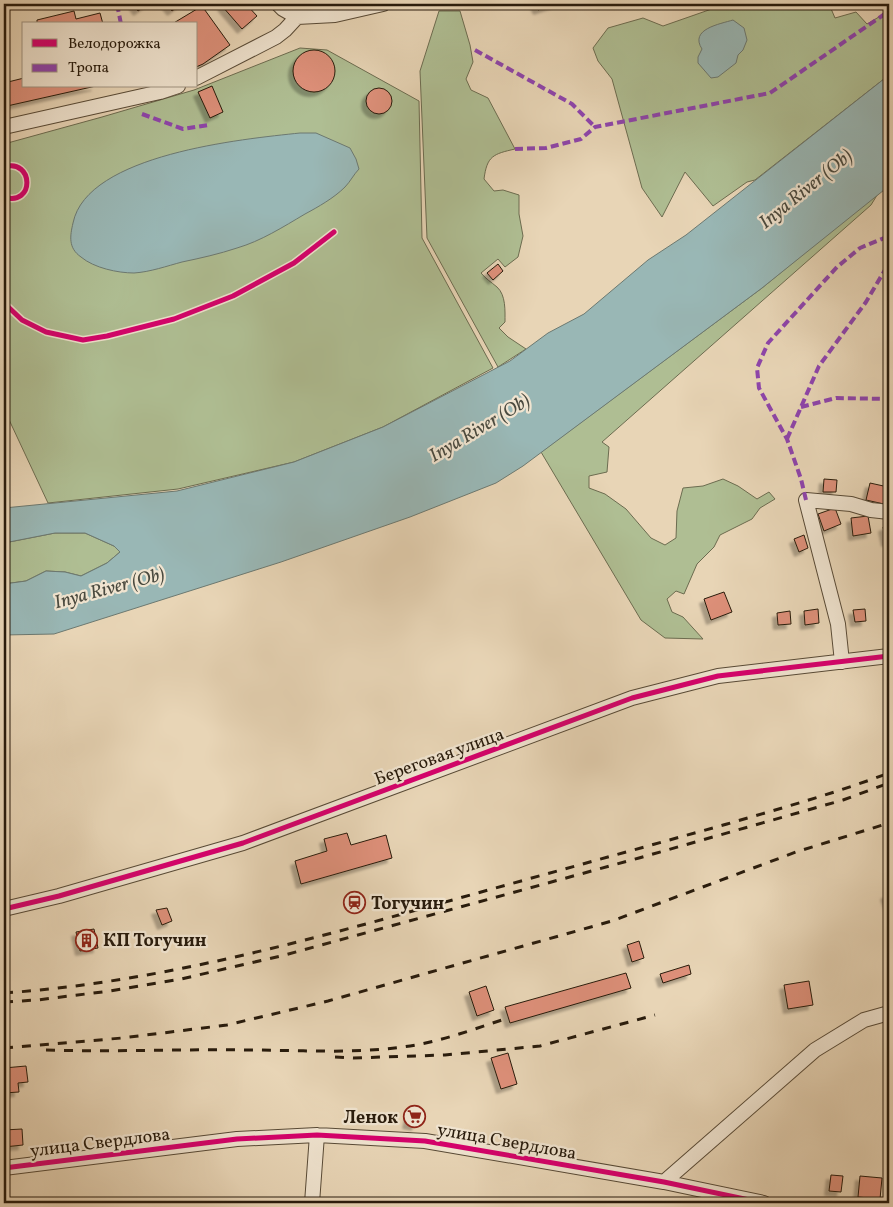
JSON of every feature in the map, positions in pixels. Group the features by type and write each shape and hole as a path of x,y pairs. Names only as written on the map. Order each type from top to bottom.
{"street":[{"path":"278,4 297,17 335,15 383,4"},
{"path":"198,77 276,37 297,17"},
{"path":"4,127 172,88"},
{"path":"842,662 838,624 806,500 851,504 871,510 889,512"},
{"name":"Береговая улица","path":"4,909 59,896 243,843 632,698 718,676 889,656"},
{"path":"664,1182 815,1050 864,1020 889,1013"},
{"path":"312,1203 317,1135"},
{"name":"улица Свердлова","path":"4,1168 237,1139 317,1135 425,1142 664,1182 764,1203"}],"green space":[{"path":"726,4 829,4 835,18 856,12 867,24 889,11 889,75 755,180 747,182 713,206 685,172 662,217 642,188 612,79 598,61 593,48 608,28 643,18 663,26"},
{"path":"439,11 460,11 473,62 466,79 471,90 488,98 515,149 492,157 487,165 484,179 494,191 503,190 519,195 519,214 523,236 518,257 505,267 498,259 481,273 502,294 505,322 499,328 508,337 526,349 498,367 427,238 420,71"},
{"path":"300,48 327,50 419,101 422,238 493,368 383,427 294,462 178,489 48,503 4,409 4,144 194,90"},
{"path":"879,192 871,205 602,442 609,447 607,472 589,476 589,488 605,494 626,509 651,538 665,545 676,538 677,511 683,488 703,486 723,479 738,486 757,499 769,492 775,499 760,508 752,519 720,535 714,547 697,564 684,594 676,591 667,599 672,612 683,617 703,639 665,638 641,620 541,452 762,288"},
{"path":"55,533 85,533 114,546 120,552 107,563 81,576 65,572 46,571 26,581 4,584 4,543"}],"water":[{"path":"733,20 744,28 747,40 743,50 738,55 736,63 718,77 711,78 698,63 698,57 702,49 699,42 700,37 708,28"},
{"name":"Inya River (Ob)","path":"889,75 889,186 762,288 523,466 496,483 410,517 281,562 54,634 4,635 4,584 26,581 46,571 65,572 81,576 107,563 120,552 114,546 85,533 55,533 4,543 4,508 177,491 294,462 383,427 510,361 548,333 584,314 648,260 686,235"},
{"path":"300,133 316,133 350,148 359,169 347,185 336,195 255,242 223,252 134,273 99,267 86,261 74,250 71,242 73,223 84,200 106,181 136,166 170,154 242,140"}],"building":[{"path":"133,4 148,4 138,11"},
{"path":"166,4 181,4 172,11"},
{"path":"224,4 246,4 257,16 242,29 222,6"},
{"path":"535,4 556,4 538,10"},
{"path":"202,6 230,45 198,66 198,22 175,22"},
{"path":"74,11 76,19 100,13 102,22 37,22 37,20"},
{"path":"314,50 329,56 335,71 329,86 314,92 299,86 293,71 299,56"},
{"path":"22,78 22,88 87,88 7,106 4,83"},
{"path":"212,86 223,112 210,118 198,92"},
{"path":"379,88 388,92 392,101 388,110 379,114 370,110 366,101 370,92"},
{"path":"498,264 503,271 493,280 487,273"},
{"path":"824,479 837,480 836,492 823,492"},
{"path":"870,483 888,487 884,504 866,500"},
{"path":"835,508 841,524 824,531 818,514"},
{"path":"868,516 871,533 853,536 851,518"},
{"path":"889,525 889,541 886,542 883,527"},
{"path":"804,535 808,548 799,552 794,539"},
{"path":"724,592 732,612 711,620 704,599"},
{"path":"818,609 819,623 805,625 804,611"},
{"path":"865,609 866,621 855,622 853,610"},
{"path":"790,611 791,624 778,625 777,613"},
{"path":"347,833 351,845 386,835 392,858 301,884 295,861 327,851 324,839"},
{"path":"889,893 889,906 885,895"},
{"path":"167,908 172,921 162,925 156,910"},
{"name":"КП Тогучин","path":"94,929 98,948 80,951 76,932"},
{"path":"639,941 644,958 632,962 627,945"},
{"path":"689,965 691,974 663,983 660,974"},
{"path":"626,973 631,988 510,1023 505,1007"},
{"path":"809,981 813,1005 788,1009 784,985"},
{"path":"486,986 494,1010 477,1016 469,992"},
{"path":"508,1053 517,1084 501,1089 491,1058"},
{"path":"26,1066 28,1082 18,1083 19,1092 4,1093 4,1068"},
{"name":"Ленок","path":"411,1107 420,1110 416,1126 407,1124"},
{"path":"22,1129 23,1145 4,1147 4,1130"},
{"path":"831,1175 843,1176 841,1192 829,1191"},
{"path":"860,1176 882,1178 880,1199 858,1197"},
{"path":"43,1198 82,1203 42,1203"},
{"path":"4,1199 12,1200 11,1203 4,1203"},
{"path":"458,1200 474,1200 474,1203 458,1203"}],"railway":[{"path":"4,993 69,987 133,977 197,965 322,936 727,824 829,794 889,773"},
{"path":"4,1002 110,991 181,979 285,955 843,800 889,783"},
{"path":"4,1048 122,1038 227,1025 328,1001 612,921 796,852 889,823"},
{"path":"335,1057 445,1055 540,1046 655,1015"},
{"path":"46,1050 378,1050 432,1042 508,1018"}],"marked path":[{"path":"117,4 121,22"},
{"path":"515,149 546,148 581,139 595,127 770,93 889,11"},
{"path":"475,50 572,104 595,127"},
{"path":"142,114 183,129 208,125"},
{"path":"806,500 787,439 759,388 757,368 768,343 837,267 860,248 889,236"},
{"path":"787,439 819,366 866,302 889,263"},
{"path":"801,407 836,398 889,399"}],"cycle path":[{"path":"4,167 14,166 21,169 27,182 26,190 21,195 14,198 4,197"},
{"path":"4,303 22,320 46,332 83,340 107,336 174,319 233,296 294,263 334,232"},
{"path":"4,909 59,896 243,843 632,698 718,676 889,656"},
{"path":"4,1168 237,1139 317,1135 425,1141 664,1182 764,1203"}],"place":[{"name":"Тогучин","path":"355,903"},
{"name":"КП Тогучин","path":"87,940"},
{"name":"Ленок","path":"414,1117"}]}
